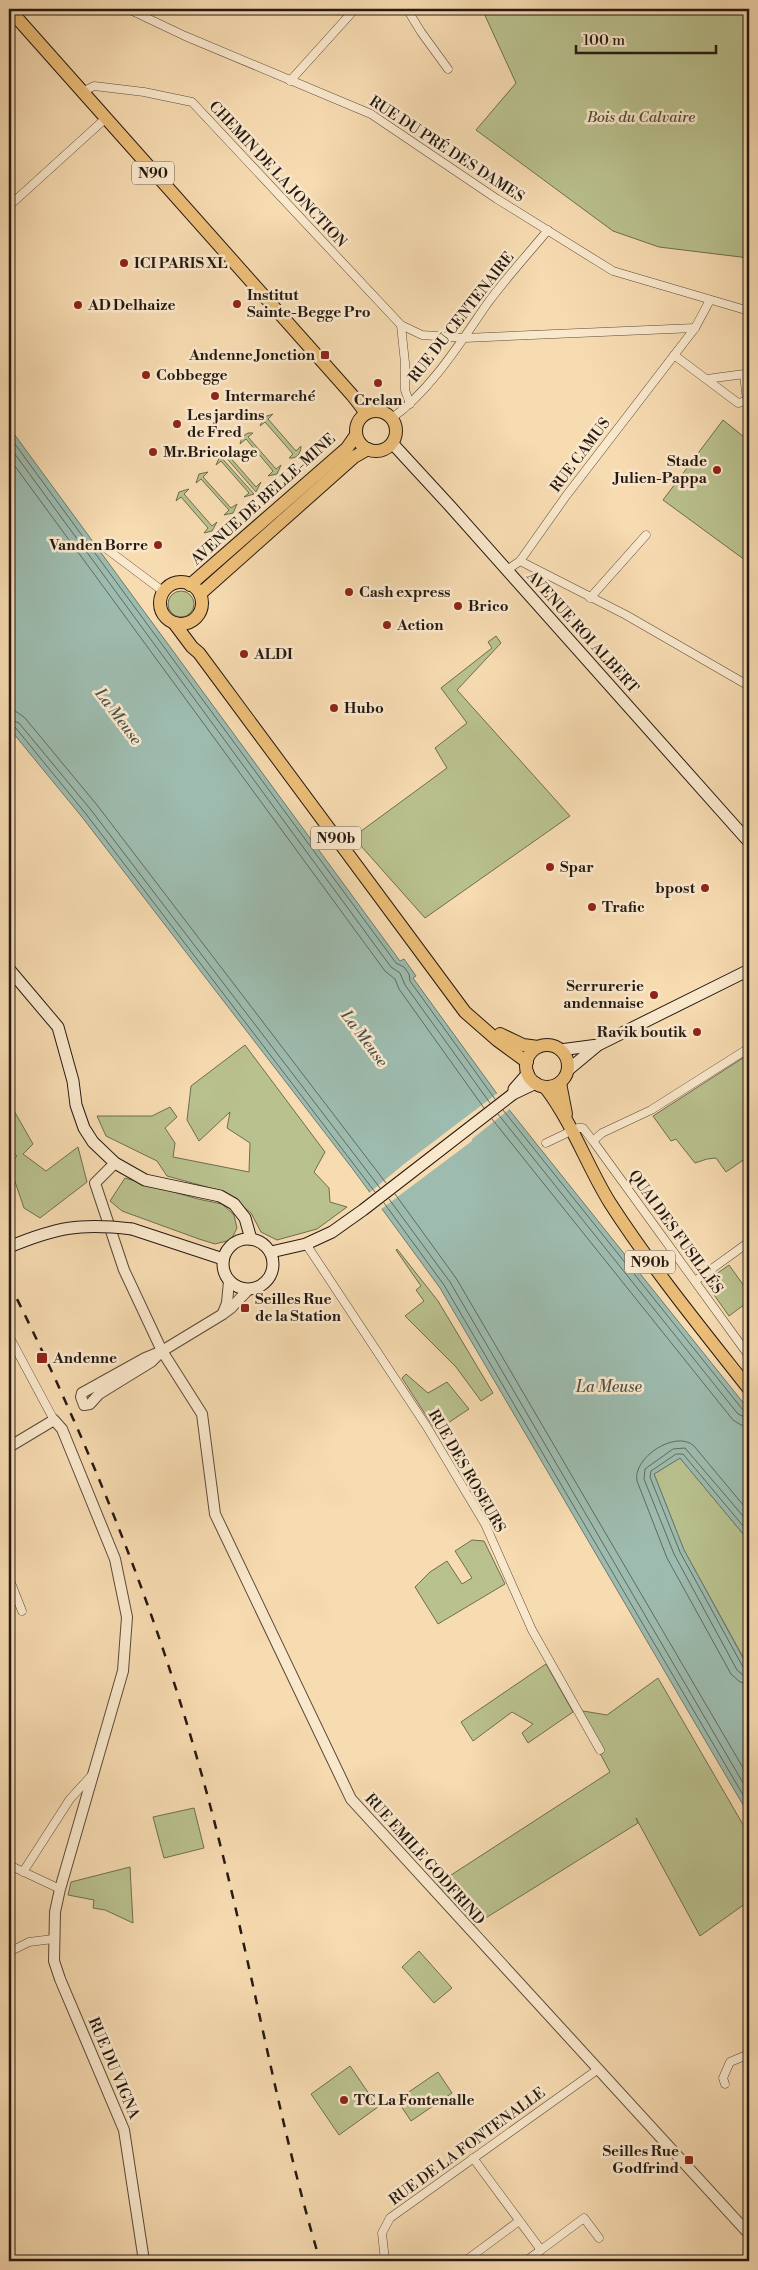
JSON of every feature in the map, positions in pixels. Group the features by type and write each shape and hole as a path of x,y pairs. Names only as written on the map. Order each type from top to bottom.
{"main road":[{"name":"N90","path":"9,9 366,413"},
{"path":"379,411 392,418 396,431 392,444 380,450 368,449 360,444 356,436 357,423 366,413 379,411"},
{"name":"AVENUE DE BELLE-MINE","path":"195,589 347,448 356,436"},
{"name":"AVENUE ROI ALBERT","path":"392,444 749,842"},
{"name":"AVENUE DE BELLE-MINE","path":"195,589 354,457 368,449"},
{"path":"176,583 195,589 202,605 200,613 194,620 181,624 167,619 160,606 164,592 176,583"},
{"name":"N90b","path":"194,620 194,639 199,653"},
{"name":"N90b","path":"174,623 192,647 199,653 454,998 534,1076 570,1128 607,1197 642,1252 749,1388"},
{"path":"9,969 58,1027 76,1105 84,1128 93,1142 115,1163 145,1180 220,1196 234,1204 245,1218 251,1239"},
{"path":"270,1252 306,1244 332,1232 513,1094 514,1088 534,1076 560,1083 568,1070 598,1045 749,970"},
{"name":"N90b","path":"490,1032 523,1045 538,1047"},
{"path":"534,1076 529,1056 538,1047 546,1045 560,1050 598,1045"},
{"path":"560,1050 568,1063 568,1070"},
{"name":"N90b","path":"560,1083 570,1128"},
{"path":"9,1247 42,1233 70,1227 98,1225 132,1229 223,1259"},
{"path":"251,1239 262,1243 270,1252 274,1262 268,1281 259,1287 248,1290 237,1288 228,1281 223,1270 223,1259 229,1248 239,1241 251,1239"}],"street":[{"name":"RUE DU PRÉ DES DAMES","path":"128,9 185,36 371,114 497,199 613,271 749,311"},
{"path":"290,81 355,9"},
{"path":"408,9 421,32 448,69"},
{"name":"CHEMIN DE LA JONCTION","path":"82,92 94,86 144,92 192,102 401,326 422,335 464,338 695,328"},
{"path":"9,206 106,118"},
{"name":"RUE DU CENTENAIRE","path":"392,418 410,404 548,230"},
{"name":"RUE CAMUS","path":"507,570 520,562 566,496 695,328 710,300"},
{"path":"401,326 405,363 405,390 410,404"},
{"path":"674,354 707,379 738,402 747,401 744,374 707,379"},
{"path":"590,598 646,535"},
{"path":"104,547 164,592"},
{"path":"520,562 626,615 749,686"},
{"path":"592,1141 650,1110 749,1048"},
{"path":"546,1143 570,1128"},
{"name":"QUAI DES FUSILLÉS","path":"570,1128 583,1128 696,1280 749,1356"},
{"name":"RUE EMILE GODFRIND","path":"115,1163 95,1183 124,1270 162,1351 202,1414 215,1514 351,1799 749,2234"},
{"path":"696,1280 749,1242"},
{"name":"RUE DES ROSEURS","path":"306,1244 427,1427 485,1524 532,1630 600,1750"},
{"path":"223,1314 227,1303 228,1281"},
{"path":"162,1351 151,1362 100,1394 90,1404 84,1405 81,1397 82,1393 145,1358 162,1351 223,1314 248,1290"},
{"path":"9,1336 54,1420 9,1447"},
{"name":"RUE DU VIGNA","path":"54,1420 62,1429 115,1559 127,1617 123,1671 60,1889 53,1939 54,1961 124,2130 144,2261"},
{"path":"9,1578 22,1611"},
{"path":"23,1872 70,1800 92,1776"},
{"path":"9,1864 60,1889"},
{"path":"9,1952 29,1942 53,1939"},
{"path":"725,2084 723,2078 730,2062 749,2054"},
{"name":"RUE DE LA FONTENALLE","path":"385,2261 382,2233 390,2218 597,2070"},
{"path":"473,2158 541,2250"},
{"path":"526,2261 584,2218 599,2238"},
{"path":"464,2261 519,2221"}],"green space":[{"name":"Bois du Calvaire","path":"482,9 749,9 749,258 659,247 613,231 476,130 516,83"},
{"path":"273,414 268,419 296,451 301,446 296,457 289,458 293,454 265,422 260,426 264,417"},
{"name":"Stade Julien-Pappa","path":"723,420 749,441 749,563 663,500"},
{"path":"248,433 253,433 248,437 276,469 281,465 277,474 268,476 273,471 246,439 240,444 242,437"},
{"path":"227,451 233,451 228,455 256,487 261,482 256,492 223,454"},
{"path":"220,456 254,494 244,497 249,493 221,461 216,465"},
{"path":"208,472 203,477 231,508 237,504 233,513 224,515 229,510 201,479 196,483 199,474"},
{"path":"189,489 184,494 212,526 217,522 212,531 204,533 208,528 181,497 176,501 179,492"},
{"path":"181,591 190,595 194,604 190,613 181,617 172,613 168,604 172,595"},
{"path":"496,636 501,643 457,690 570,816 425,918 353,837 447,768 435,748 467,723 441,688 492,648 488,642"},
{"path":"245,1045 325,1152 314,1172 329,1188 330,1202 347,1207 317,1229 277,1240 261,1232 251,1213 225,1192 167,1176 157,1161 106,1136 97,1116 152,1116 170,1107 177,1117 165,1128 175,1143 173,1157 249,1172 250,1143 227,1128 230,1112 199,1141 187,1120 191,1086"},
{"path":"749,1054 749,1156 726,1172 716,1158 695,1163 676,1139 671,1141 653,1116"},
{"path":"9,1102 33,1144 23,1154 46,1171 78,1147 87,1182 40,1218 24,1208 9,1164 17,1156 9,1149"},
{"path":"125,1178 222,1204 234,1215 237,1228 231,1240 215,1244 122,1211 110,1201"},
{"path":"397,1249 438,1301 493,1393 481,1401 456,1367 405,1316 424,1301 416,1290 421,1286"},
{"path":"729,1265 749,1293 749,1301 729,1316 705,1282"},
{"path":"406,1374 428,1393 447,1382 469,1409 436,1431 402,1378"},
{"path":"680,1458 749,1541 749,1668 684,1550 654,1474"},
{"path":"472,1540 484,1541 505,1584 438,1624 415,1587 430,1572 447,1561 462,1584 472,1578 455,1551"},
{"path":"546,1664 573,1712 528,1743 522,1733 533,1724 512,1712 473,1741 461,1722"},
{"path":"658,1678 749,1835 749,1901 700,1936 636,1818 638,1823 468,1929 431,1888 610,1772 577,1710 607,1715"},
{"path":"194,1808 204,1848 164,1858 153,1817"},
{"path":"130,1867 133,1923 105,1910 93,1908 94,1900 68,1895 71,1882"},
{"path":"419,1951 452,1988 434,2003 402,1967"},
{"name":"TC La Fontenalle","path":"350,2066 378,2107 339,2135 311,2094"},
{"path":"438,2072 452,2093 411,2121 397,2100"}],"water":[{"name":"La Meuse","path":"9,427 400,961 404,959 416,976 413,978 503,1102 749,1410 749,1541 680,1458 654,1474 684,1550 749,1669 749,1815 440,1288 352,1168 82,817 9,728"}],"pier":[{"path":"499,1092 511,1108 472,1139 472,1141 380,1210 368,1194 404,1164"}],"railway":[{"path":"9,1283 42,1351 103,1488 156,1628 179,1700 220,1844 292,2157 320,2261"}],"place":[{"name":"ICI PARIS XL","path":"124,263"},
{"name":"Institut Sainte-Begge Pro","path":"237,304"},
{"name":"AD Delhaize","path":"78,305"},
{"name":"Andenne Jonction","path":"325,355"},
{"name":"Cobbegge","path":"146,375"},
{"name":"Crelan","path":"378,383"},
{"name":"Intermarché","path":"215,396"},
{"name":"Les jardins de Fred","path":"177,424"},
{"name":"Mr.Bricolage","path":"153,452"},
{"name":"Stade Julien-Pappa","path":"717,470"},
{"name":"Vanden Borre","path":"158,545"},
{"name":"Cash express","path":"349,592"},
{"name":"Brico","path":"458,606"},
{"name":"Action","path":"387,625"},
{"name":"ALDI","path":"244,654"},
{"name":"Hubo","path":"334,708"},
{"name":"Spar","path":"550,867"},
{"name":"bpost","path":"705,888"},
{"name":"Trafic","path":"592,907"},
{"name":"Serrurerie andennaise","path":"654,995"},
{"name":"Ravik boutik","path":"697,1032"},
{"name":"Seilles Rue de la Station","path":"245,1308"},
{"name":"Andenne","path":"42,1358"},
{"name":"TC La Fontenalle","path":"344,2100"},
{"name":"Seilles Rue Godfrind","path":"689,2160"}]}
